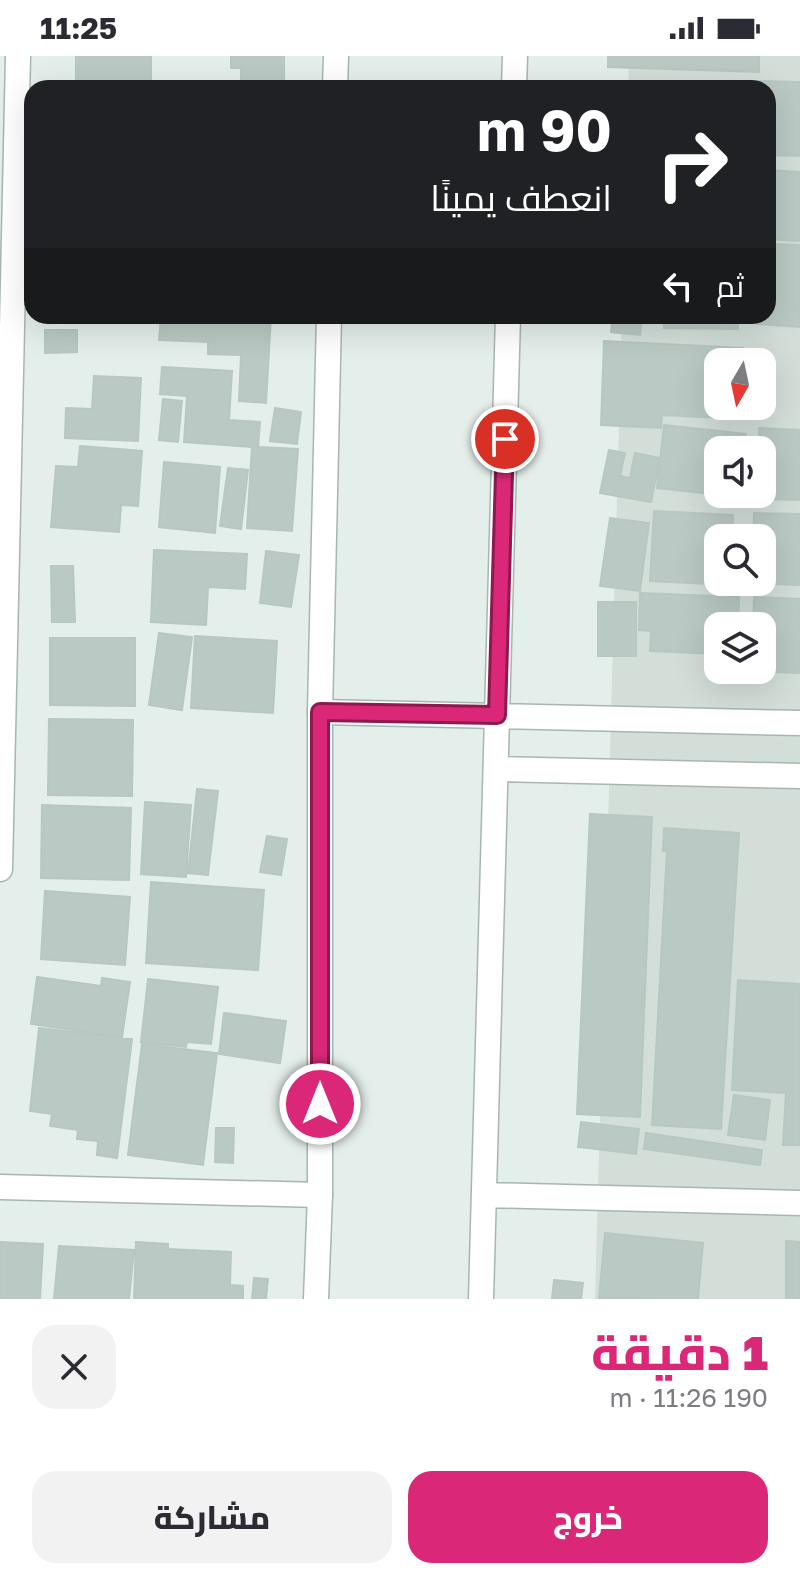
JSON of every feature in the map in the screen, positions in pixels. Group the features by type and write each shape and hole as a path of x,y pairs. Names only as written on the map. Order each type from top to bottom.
{"street":[{"path":"0,869 4,479 24,199 18,56"},
{"path":"335,80 336,56"},
{"path":"514,80 515,56"},
{"path":"316,1299 320,1195 320,712 329,324"},
{"path":"481,1299 508,324"},
{"path":"320,712 800,723"},
{"path":"496,769 800,776"},
{"path":"0,1187 320,1195"},
{"path":"484,1195 800,1203"}],"shaded area":[{"path":"629,56 800,56 800,1299 595,1299 622,324 776,324 776,80 628,80"}],"building":[{"path":"76,56 151,56 151,80 76,80"},
{"path":"231,56 284,56 284,80 241,80 241,68 231,68"},
{"path":"608,56 759,56 759,72 608,67"},
{"path":"776,81 800,82 800,156 776,155"},
{"path":"776,170 800,172 800,241 776,240"},
{"path":"776,244 800,245 800,327 758,324 776,324"},
{"path":"160,324 271,324 266,403 239,401 241,355 208,354 208,342 159,340"},
{"path":"612,324 641,324 640,335 611,332"},
{"path":"664,324 738,324 738,329 664,328"},
{"path":"45,330 77,330 77,352 45,353"},
{"path":"604,341 743,348 704,348 704,417 662,415 661,428 601,425"},
{"path":"162,367 232,371 229,420 260,422 258,447 298,449 292,531 247,528 252,447 184,442 187,396 160,394"},
{"path":"94,376 141,378 138,441 65,438 66,408 92,409"},
{"path":"163,399 182,401 178,442 159,440"},
{"path":"275,408 301,412 297,444 270,441"},
{"path":"664,425 746,434 704,436 704,493 657,488"},
{"path":"759,428 800,430 800,500 776,499 776,436 759,436"},
{"path":"80,446 142,451 138,506 121,505 119,532 51,527 56,466 78,467"},
{"path":"609,450 625,453 620,476 630,478 635,453 660,458 651,502 600,493"},
{"path":"164,462 220,467 215,533 159,527"},
{"path":"228,468 248,470 241,529 220,526"},
{"path":"654,511 733,515 733,524 704,524 704,584 650,581"},
{"path":"754,513 800,514 800,585 776,584 776,524 754,524"},
{"path":"610,518 649,523 640,591 600,586"},
{"path":"154,550 247,554 245,589 208,587 206,625 151,622"},
{"path":"266,551 299,555 291,607 260,603"},
{"path":"51,566 73,566 75,622 52,622"},
{"path":"640,593 739,597 738,612 704,612 704,653 650,651 651,631 639,630"},
{"path":"754,597 800,599 800,673 776,672 776,612 753,612"},
{"path":"598,602 636,602 636,656 598,656"},
{"path":"159,633 192,637 182,710 149,705"},
{"path":"195,636 277,641 273,713 191,708"},
{"path":"50,638 135,638 135,706 50,705"},
{"path":"49,719 133,720 132,796 48,795"},
{"path":"197,789 218,791 208,875 188,873"},
{"path":"145,802 191,805 186,877 141,874"},
{"path":"42,805 131,808 129,880 41,878"},
{"path":"590,814 652,817 640,1117 577,1114"},
{"path":"664,828 739,833 721,1129 652,1125 667,851 663,851"},
{"path":"267,836 287,839 281,875 260,872"},
{"path":"151,882 264,890 258,970 146,963"},
{"path":"45,891 130,897 125,965 41,959"},
{"path":"37,977 101,986 102,978 130,982 122,1037 31,1024"},
{"path":"148,979 218,987 211,1044 187,1042 186,1047 141,1042"},
{"path":"738,980 800,984 800,1145 783,1145 786,1093 732,1090"},
{"path":"224,1013 286,1021 280,1063 219,1054"},
{"path":"39,1028 132,1039 117,1158 97,1155 98,1141 77,1139 78,1130 50,1126 52,1114 30,1111"},
{"path":"142,1044 217,1053 203,1165 128,1155"},
{"path":"734,1095 770,1100 765,1140 728,1135"},
{"path":"581,1122 639,1129 636,1154 578,1147"},
{"path":"216,1128 234,1128 233,1163 215,1162"},
{"path":"646,1133 762,1150 760,1165 644,1149"},
{"path":"605,1233 703,1243 698,1299 599,1298"},
{"path":"786,1241 800,1242 800,1299 786,1299"},
{"path":"0,1242 43,1244 40,1299 0,1299"},
{"path":"136,1242 168,1244 168,1249 231,1252 230,1285 243,1286 243,1299 134,1299"},
{"path":"59,1246 134,1250 129,1299 54,1299"},
{"path":"254,1278 268,1279 266,1299 252,1299"},
{"path":"554,1280 583,1283 581,1299 552,1299"}],"route":[{"path":"320,1104 320,712 497,715 505,439"}]}
